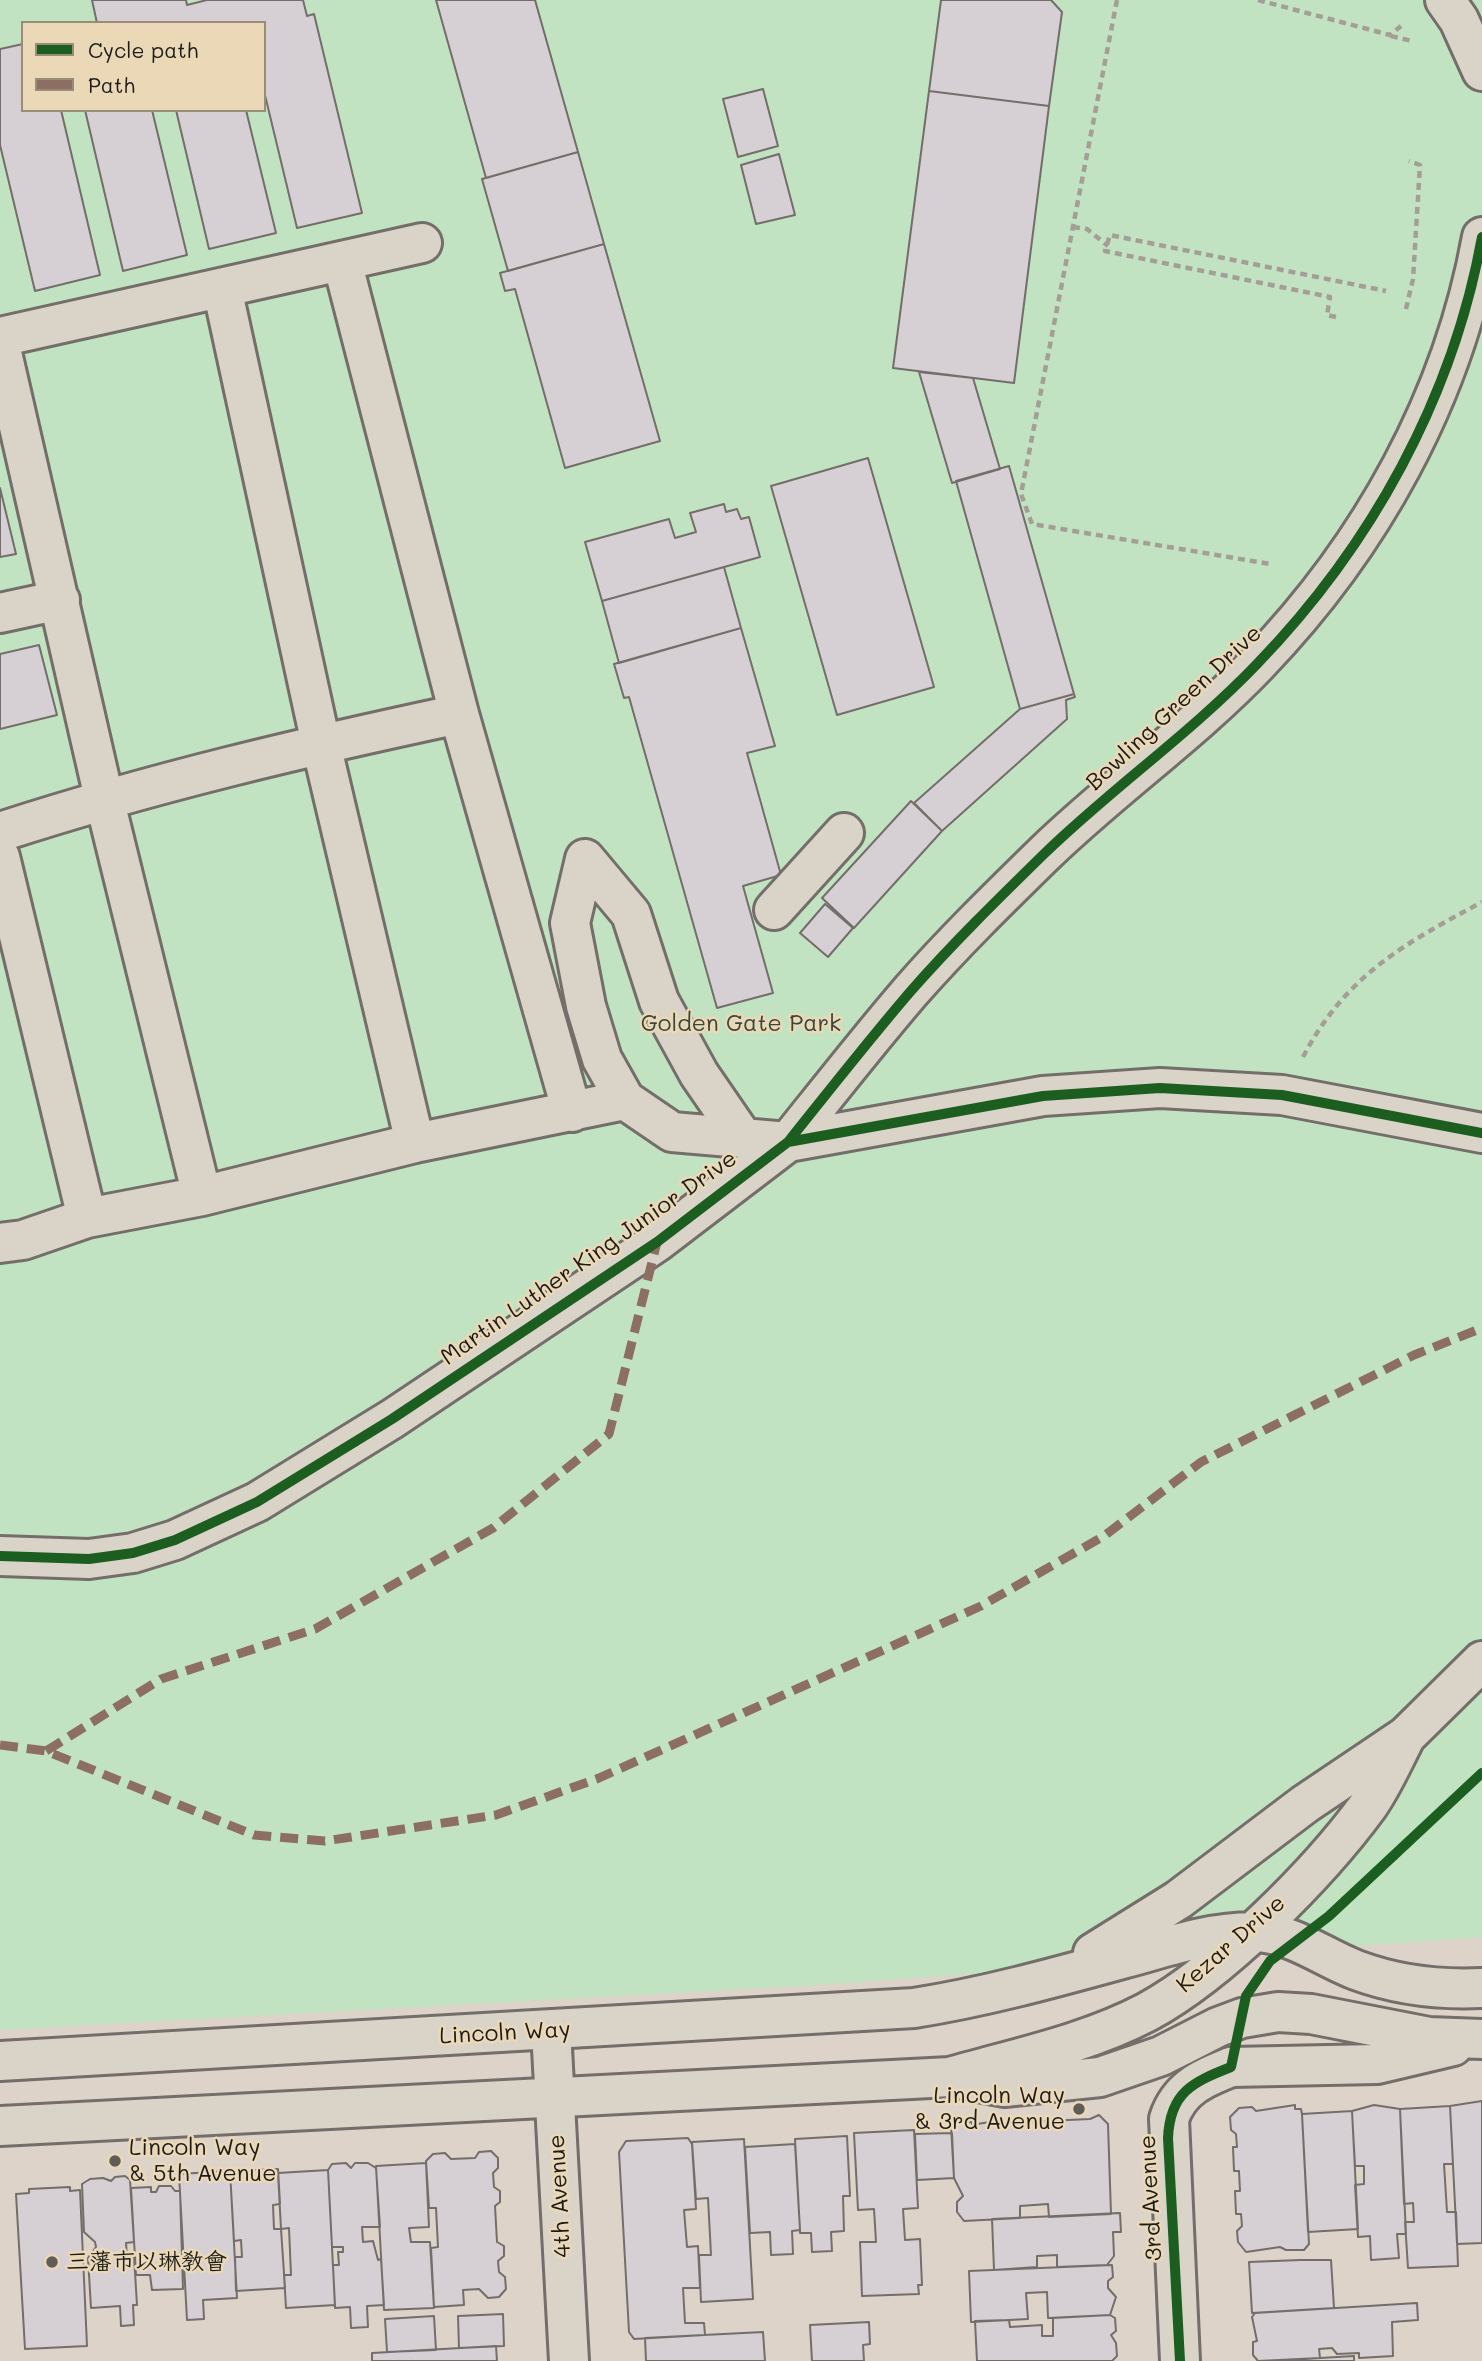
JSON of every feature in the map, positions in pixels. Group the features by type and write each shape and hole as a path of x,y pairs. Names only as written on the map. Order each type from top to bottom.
{"main road":[{"path":"1445,0 1460,20 1482,71"},
{"name":"Bowling Green Drive","path":"788,1142 895,1010 958,941 1046,852 1257,664 1323,587 1392,485 1429,411 1464,318 1482,237"},
{"path":"0,337 422,243"},
{"path":"342,261 459,715 572,1112"},
{"path":"222,288 321,744 415,1143"},
{"path":"0,344 104,798 202,1196"},
{"path":"0,613 60,600"},
{"path":"0,832 104,798 321,744 459,715"},
{"path":"774,910 844,834"},
{"path":"0,857 87,1218"},
{"path":"743,1138 699,1074 659,1001 631,914 585,859 570,923 590,1019 602,1059 625,1100 672,1132 788,1142"},
{"name":"Martin Luther King Junior Drive","path":"0,1556 89,1559 133,1553 186,1535 257,1502 392,1419 657,1242 788,1142 1043,1096 1160,1088 1282,1095 1482,1133"},
{"path":"0,1243 23,1240 87,1218 202,1196 415,1143 625,1100"},
{"name":"Kezar Drive","path":"1008,1990 1057,1971 1130,1932 1178,1900 1305,1804 1406,1736 1482,1661"},
{"name":"Kezar Drive","path":"950,2077 1067,2045 1147,2011 1215,1965 1340,1842 1370,1804 1406,1736"},
{"path":"1008,1990 1191,1940 1251,1932 1297,1940 1354,1969 1387,1981 1426,1987 1475,1988"},
{"name":"Lincoln Way","path":"0,2061 914,2008 1008,1990"},
{"path":"0,2126 554,2095 950,2077 1004,2087 1100,2077 1161,2056 1218,2026 1241,2018 1278,2012 1311,2014 1429,2036 1480,2039"},
{"name":"4th Avenue","path":"551,2030 569,2361"},
{"name":"3rd Avenue","path":"1180,2361 1167,2138 1172,2108 1186,2090 1200,2079 1231,2067 1377,2064 1480,2039"}],"path":[{"path":"1117,0 1021,494 1032,524 1270,564"},
{"path":"1258,0 1412,41"},
{"path":"1390,36 1401,26"},
{"path":"1406,309 1413,279 1420,165 1409,161"},
{"path":"1073,227 1087,229 1108,246"},
{"path":"1336,317 1327,315 1330,297 1105,251 1110,236 1385,291"},
{"path":"1282,1095 1317,1030 1358,981 1404,944 1482,902"}],"green space":[{"name":"Golden Gate Park","path":"0,0 1482,0 1482,1937 816,1985 0,2030"}],"building":[{"path":"92,0 186,0 187,5 207,0 303,0 307,16 314,14 362,213 297,228 266,99 266,21 97,21"},
{"path":"436,0 535,0 578,152 486,178"},
{"path":"941,0 1051,0 1062,12 1049,106 929,91"},
{"path":"21,44 21,112 61,112 100,275 35,291 0,145 0,49"},
{"path":"763,89 778,146 738,157 723,99"},
{"path":"929,91 1049,106 1014,383 893,368"},
{"path":"85,112 152,112 187,255 123,271"},
{"path":"176,112 246,112 276,233 209,249"},
{"path":"578,152 604,244 508,271 482,179"},
{"path":"779,154 795,215 756,224 741,165"},
{"path":"604,244 660,441 565,468 515,289 505,291 500,273"},
{"path":"919,372 973,378 1000,469 952,483"},
{"path":"868,458 934,687 837,715 771,486"},
{"path":"1009,466 1074,694 1020,709 956,481"},
{"path":"0,488 16,554 0,557"},
{"path":"724,504 726,512 737,509 741,519 749,517 760,557 602,601 585,542 669,519 675,538 696,532 690,513"},
{"path":"724,567 741,628 619,663 602,601"},
{"path":"741,628 775,746 747,753 781,875 743,886 773,993 717,1008 629,697 624,698 614,664"},
{"path":"39,645 57,715 0,729 0,654"},
{"path":"1074,694 1075,697 1066,700 1067,719 942,831 914,803 1020,709"},
{"path":"911,801 942,831 854,928 822,898"},
{"path":"825,904 853,928 828,957 800,933"},
{"path":"1482,2101 1482,2243 1457,2244 1450,2106"},
{"path":"1295,2105 1295,2109 1301,2109 1302,2114 1309,2244 1304,2250 1286,2250 1280,2247 1246,2252 1238,2242 1237,2231 1242,2226 1241,2214 1236,2214 1235,2191 1240,2191 1239,2171 1234,2171 1233,2147 1237,2147 1230,2117 1239,2108 1252,2107 1256,2111"},
{"path":"1374,2105 1400,2109 1406,2234 1397,2234 1399,2258 1371,2260 1370,2236 1358,2237 1355,2185 1364,2184 1364,2166 1355,2166 1352,2111"},
{"path":"1450,2106 1453,2164 1444,2164 1447,2212 1456,2212 1458,2266 1408,2268 1405,2222 1414,2222 1413,2203 1404,2204 1400,2109"},
{"path":"1352,2111 1358,2229 1308,2232 1302,2114"},
{"path":"1099,2115 1108,2124 1111,2214 1049,2217 1048,2204 1020,2206 1020,2218 964,2221 957,2212 957,2202 963,2196 954,2178 951,2126 956,2123 972,2122 972,2125 1001,2120 1004,2123 1090,2119"},
{"path":"914,2130 918,2208 903,2209 905,2240 920,2239 922,2285 918,2285 919,2294 862,2296 860,2242 876,2242 874,2209 858,2210 854,2133"},
{"path":"952,2133 954,2178 917,2180 915,2134"},
{"path":"847,2136 850,2196 843,2196 844,2231 831,2232 832,2251 812,2252 811,2233 800,2233 795,2139"},
{"path":"688,2138 692,2144 696,2209 684,2210 687,2247 698,2246 700,2288 683,2288 685,2323 704,2323 705,2335 634,2339 629,2332 619,2152 626,2141"},
{"path":"744,2139 753,2299 701,2302 699,2255 711,2255 708,2198 696,2199 692,2142"},
{"path":"795,2144 800,2230 792,2231 793,2254 771,2255 770,2232 750,2233 745,2147"},
{"path":"491,2151 498,2158 498,2168 493,2173 494,2187 500,2191 500,2202 495,2206 497,2242 504,2246 504,2256 498,2261 499,2272 505,2277 506,2289 499,2297 488,2298 479,2289 463,2290 464,2305 434,2307 431,2248 438,2247 436,2208 429,2208 426,2161 433,2154 445,2153 451,2159 475,2158 479,2152"},
{"path":"346,2163 351,2168 355,2163 368,2163 376,2168 380,2227 362,2227 363,2242 373,2241 378,2260 381,2259 384,2305 367,2306 368,2327 351,2328 350,2307 335,2308 333,2265 339,2265 338,2252 343,2252 343,2247 332,2247 328,2170 332,2164"},
{"path":"426,2163 429,2227 409,2228 411,2242 430,2242 434,2308 384,2310 376,2166"},
{"path":"278,2169 280,2204 273,2205 274,2229 281,2229 285,2288 236,2291 235,2257 242,2257 241,2240 234,2241 230,2171"},
{"path":"328,2170 335,2305 286,2308 284,2275 291,2275 289,2228 281,2229 278,2173"},
{"path":"230,2171 237,2298 203,2300 204,2319 187,2320 179,2174"},
{"path":"125,2176 130,2180 134,2242 126,2243 127,2257 134,2256 137,2305 133,2305 134,2325 121,2326 120,2306 91,2308 88,2258 96,2247 95,2242 84,2232 82,2184 90,2179 103,2178 111,2181 115,2177"},
{"path":"159,2186 171,2186 175,2191 180,2191 183,2289 152,2290 150,2275 136,2275 131,2188 151,2187 151,2192 156,2192"},
{"name":"三藩市以琳教會","path":"70,2187 70,2191 80,2190 87,2346 25,2349 16,2194 29,2193 29,2189"},
{"path":"1120,2213 1121,2232 1113,2232 1114,2256 1107,2265 1057,2267 1057,2255 1037,2256 1037,2267 994,2270 992,2219"},
{"path":"1331,2260 1334,2308 1252,2313 1249,2262"},
{"path":"1112,2265 1113,2277 1108,2281 1108,2288 1116,2297 1110,2315 1048,2318 1047,2292 1026,2293 1028,2319 971,2322 969,2271"},
{"path":"1417,2303 1418,2320 1392,2322 1393,2356 1359,2358 1359,2353 1337,2354 1332,2348 1319,2349 1320,2358 1258,2361 1253,2355 1253,2342 1257,2341 1252,2317 1255,2313"},
{"path":"503,2314 504,2346 459,2348 458,2316"},
{"path":"1110,2315 1115,2318 1116,2331 1111,2335 1116,2343 1117,2356 1112,2361 977,2361 975,2321 1009,2320 1010,2327 1042,2325 1042,2336 1053,2336 1053,2318"},
{"path":"434,2316 436,2350 387,2352 385,2319"},
{"path":"869,2322 870,2344 863,2345 864,2361 812,2361 810,2325"},
{"path":"763,2332 765,2361 646,2361 645,2338"},
{"path":"496,2346 497,2361 372,2361 372,2353"},
{"path":"1354,2356 1354,2361 1277,2361 1320,2358"}],"marked path":[{"path":"46,1751 161,1679 315,1629 493,1528 609,1434 657,1242"},
{"path":"0,1745 46,1751 254,1835 325,1841 496,1815 599,1778 981,1606 1104,1536 1201,1462 1414,1355 1482,1328"}],"cycle path":[{"path":"788,1142 894,1010 959,939 1070,830 1232,689 1298,618 1336,570 1371,519 1428,412 1451,355 1469,297 1482,237"},
{"path":"0,1556 89,1559 133,1553 175,1540 257,1502 392,1419 657,1242 788,1142 1043,1096 1160,1088 1282,1095 1482,1133"},
{"path":"1180,2361 1168,2138 1173,2110 1179,2099 1195,2084 1231,2067 1246,1996 1270,1961 1329,1916 1482,1773"}],"place":[{"name":"Lincoln Way & 3rd Avenue","path":"1079,2109"},
{"name":"Lincoln Way & 5th Avenue","path":"115,2161"},
{"name":"三藩市以琳教會","path":"52,2262"}]}
